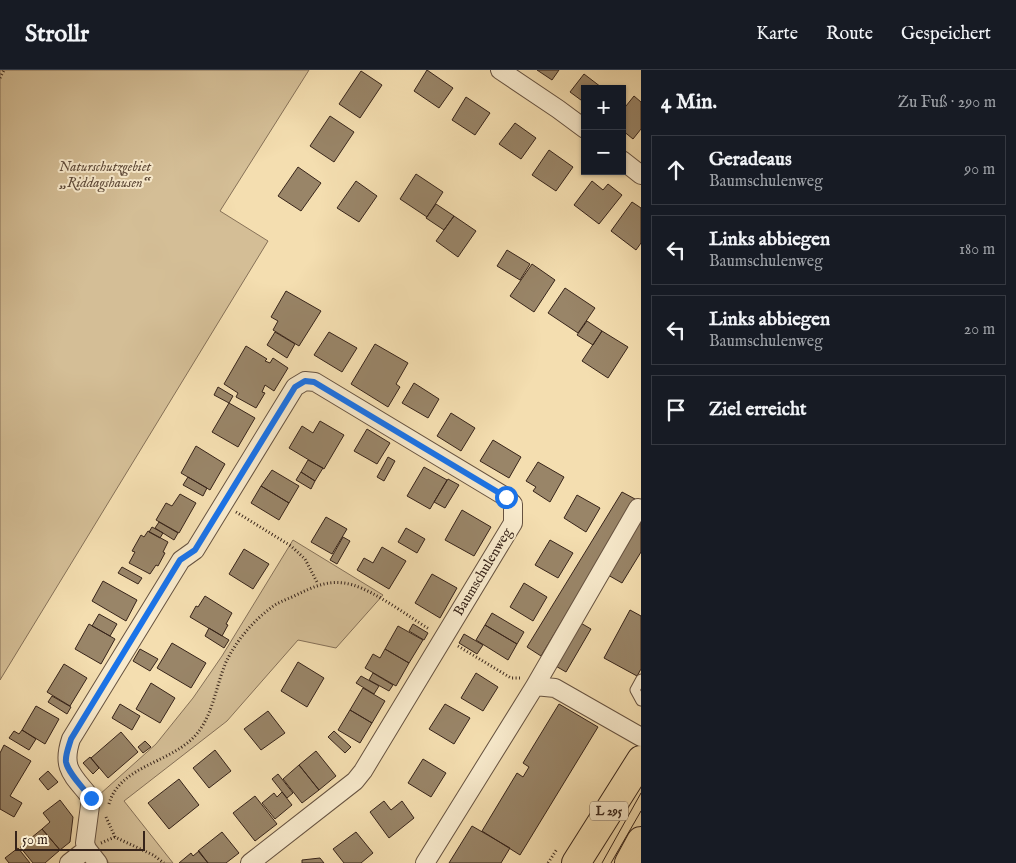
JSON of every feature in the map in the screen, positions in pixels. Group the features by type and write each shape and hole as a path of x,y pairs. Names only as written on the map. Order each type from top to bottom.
{"main road":[{"name":"L 295","path":"576,863 641,760"},
{"path":"629,863 641,842"}],"street":[{"path":"500,70 581,126"},
{"path":"626,163 641,175"},
{"name":"Baumschulenweg","path":"87,849 85,843 91,798 70,772 66,762 67,750 71,739 180,560 195,550 295,387 305,381 314,382 506,497 513,504 513,523 363,771 355,781 250,863"},
{"path":"426,863 535,686 638,508"},
{"path":"535,686 555,688 641,737"},
{"path":"69,863 87,849 98,863"}],"lane":[{"path":"641,680 635,690 641,701"}],"path":[{"path":"0,78 4,70"},
{"path":"224,505 291,546 305,559 318,584"},
{"path":"164,863 153,855 115,837 106,816 112,794 122,781 176,752 193,738 206,721 226,662 240,637 272,606 318,584 340,583 360,588 511,678 520,678 535,686"},
{"path":"88,821 106,816"}],"green space":[{"name":"Naturschutzgebiet „Riddagshausen“","path":"0,70 309,70 220,211 268,241 0,680"},
{"path":"293,540 383,595 336,648 298,640 227,721 124,801 173,863 109,863 93,843 99,795 156,744 193,698 222,656"}],"building":[{"path":"427,70 453,88 439,108 414,91"},
{"path":"537,70 559,70 552,80"},
{"path":"361,71 382,85 360,118 339,104"},
{"path":"584,74 598,85 581,85 581,100 570,92"},
{"path":"634,96 641,102 641,129 633,139 626,133 626,106"},
{"path":"466,97 490,113 475,135 452,120"},
{"path":"330,116 354,132 334,162 310,146"},
{"path":"515,123 536,138 521,159 499,144"},
{"path":"549,150 573,167 556,191 532,175"},
{"path":"298,167 321,183 301,211 278,196"},
{"path":"416,174 443,192 427,217 400,199"},
{"path":"356,181 377,196 359,222 337,208"},
{"path":"592,181 603,190 608,184 622,195 599,224 574,205"},
{"path":"632,202 641,208 641,243 636,250 611,231"},
{"path":"436,204 454,216 444,230 426,218"},
{"path":"454,216 476,231 458,257 436,241"},
{"path":"507,250 530,264 520,280 497,266"},
{"path":"532,264 555,280 534,312 510,296"},
{"path":"565,288 595,308 578,333 548,313"},
{"path":"286,291 321,311 299,346 273,330 278,321 271,317"},
{"path":"587,321 602,331 593,345 577,335"},
{"path":"602,331 628,347 608,378 582,361"},
{"path":"275,332 295,344 287,358 267,345"},
{"path":"329,332 357,348 342,372 314,355"},
{"path":"375,344 408,363 396,384 400,387 388,407 351,384"},
{"path":"246,346 267,359 265,361 270,363 273,358 288,368 274,391 265,385 262,392 265,393 256,408 236,397 238,393 224,384"},
{"path":"414,383 439,399 428,418 402,403"},
{"path":"218,387 233,396 229,403 214,395"},
{"path":"229,403 255,418 238,447 212,432"},
{"path":"451,413 475,428 461,451 437,436"},
{"path":"320,421 344,435 324,469 289,448 302,426 313,433"},
{"path":"367,429 390,443 377,464 354,451"},
{"path":"493,440 521,457 509,478 480,461"},
{"path":"196,446 225,464 210,490 181,473"},
{"path":"388,457 395,461 384,481 377,477"},
{"path":"308,460 323,468 315,481 301,472"},
{"path":"538,462 564,477 550,502 533,491 536,487 526,481"},
{"path":"424,467 447,480 430,509 407,496"},
{"path":"272,470 299,486 289,503 261,486"},
{"path":"301,472 315,481 311,489 296,480"},
{"path":"188,477 207,488 203,496 183,485"},
{"path":"448,479 459,485 445,508 434,502"},
{"path":"261,486 289,503 279,520 251,503"},
{"path":"622,492 635,499 541,656 527,647"},
{"path":"180,494 196,503 179,533 156,520 166,503 172,506"},
{"path":"577,495 600,508 586,532 564,518"},
{"path":"462,510 491,527 474,556 445,540"},
{"path":"326,517 347,529 332,554 311,542"},
{"path":"641,520 641,552 622,583 608,575"},
{"path":"159,522 178,533 174,540 155,528"},
{"path":"152,527 163,533 160,538 149,532"},
{"path":"406,528 425,539 417,553 398,542"},
{"path":"148,531 168,542 158,566 156,565 150,574 129,563 135,552 132,551 141,535 144,537"},
{"path":"343,537 350,541 337,564 330,560"},
{"path":"550,540 573,553 558,578 535,565"},
{"path":"382,547 406,561 389,589 357,570 364,558 373,563"},
{"path":"244,549 269,564 253,589 229,574"},
{"path":"122,567 142,578 138,584 118,573"},
{"path":"432,574 457,588 440,618 415,603"},
{"path":"103,581 137,600 126,621 92,601"},
{"path":"524,583 547,597 533,621 510,607"},
{"path":"205,596 232,613 222,636 190,617 196,606 198,607"},
{"path":"630,610 641,616 641,669 637,676 604,658"},
{"path":"492,613 524,632 517,644 485,625"},
{"path":"99,614 117,624 110,636 92,626"},
{"path":"579,622 591,629 566,672 554,665"},
{"path":"89,624 115,639 101,664 75,649"},
{"path":"413,624 428,633 424,640 409,631"},
{"path":"485,625 517,644 508,660 476,640"},
{"path":"398,626 423,640 409,663 385,649"},
{"path":"209,628 229,640 224,648 205,636"},
{"path":"464,634 483,645 477,654 459,643"},
{"path":"172,643 206,663 191,688 157,668"},
{"path":"140,649 158,659 150,671 133,661"},
{"path":"385,649 409,663 396,686 365,668 373,654 380,658"},
{"path":"298,662 324,678 307,707 281,691"},
{"path":"64,664 87,678 70,706 47,692"},
{"path":"373,673 393,685 389,691 369,680"},
{"path":"476,673 498,687 483,711 461,698"},
{"path":"361,676 379,686 374,694 356,683"},
{"path":"151,683 175,698 160,723 136,709"},
{"path":"363,688 385,701 372,723 350,710"},
{"path":"52,696 71,707 67,714 48,702"},
{"path":"120,704 140,716 132,730 112,718"},
{"path":"445,704 470,718 454,744 429,729"},
{"path":"559,704 598,727 520,855 482,831 517,773 523,777 529,767 523,763"},
{"path":"36,706 59,719 45,744 22,730"},
{"path":"350,710 372,723 360,743 338,730"},
{"path":"268,711 285,733 261,750 244,729"},
{"path":"22,730 36,739 29,750 9,738 14,731 19,734"},
{"path":"334,731 351,747 345,753 328,737"},
{"path":"121,732 138,752 108,778 91,758"},
{"path":"145,741 151,747 143,753 138,747"},
{"path":"4,745 31,761 10,796 22,803 14,817 0,809 0,753"},
{"path":"215,750 231,771 209,788 193,768"},
{"path":"316,751 336,776 319,790 299,765"},
{"path":"90,757 99,768 93,774 83,763"},
{"path":"423,759 446,773 431,797 408,783"},
{"path":"299,765 319,790 302,803 283,779"},
{"path":"48,771 58,782 48,790 39,779"},
{"path":"278,774 293,793 287,798 272,779"},
{"path":"179,779 199,805 169,829 148,803"},
{"path":"282,792 292,805 275,819 262,803 274,793 277,797"},
{"path":"255,796 277,824 255,841 233,813"},
{"path":"60,800 73,817 70,842 60,850 42,829 50,822 43,813"},
{"path":"384,801 391,810 402,801 414,818 389,838 370,812"},
{"path":"472,826 510,848 501,863 449,863"},
{"path":"42,829 60,850 45,863 33,863 20,847"},
{"path":"222,832 239,853 226,863 208,863 198,851"},
{"path":"356,832 373,853 361,863 344,863 333,849"},
{"path":"18,848 30,863 9,863 5,858"},
{"path":"199,851 208,863 179,863 191,853 193,856"},
{"path":"320,858 324,863 302,863 302,860"}],"tram line":[{"path":"602,863 641,793"},
{"path":"611,863 641,811"}],"route":[{"path":"91,798 70,772 66,762 67,750 71,739 180,560 195,550 295,387 305,381 314,382 506,497"}]}
